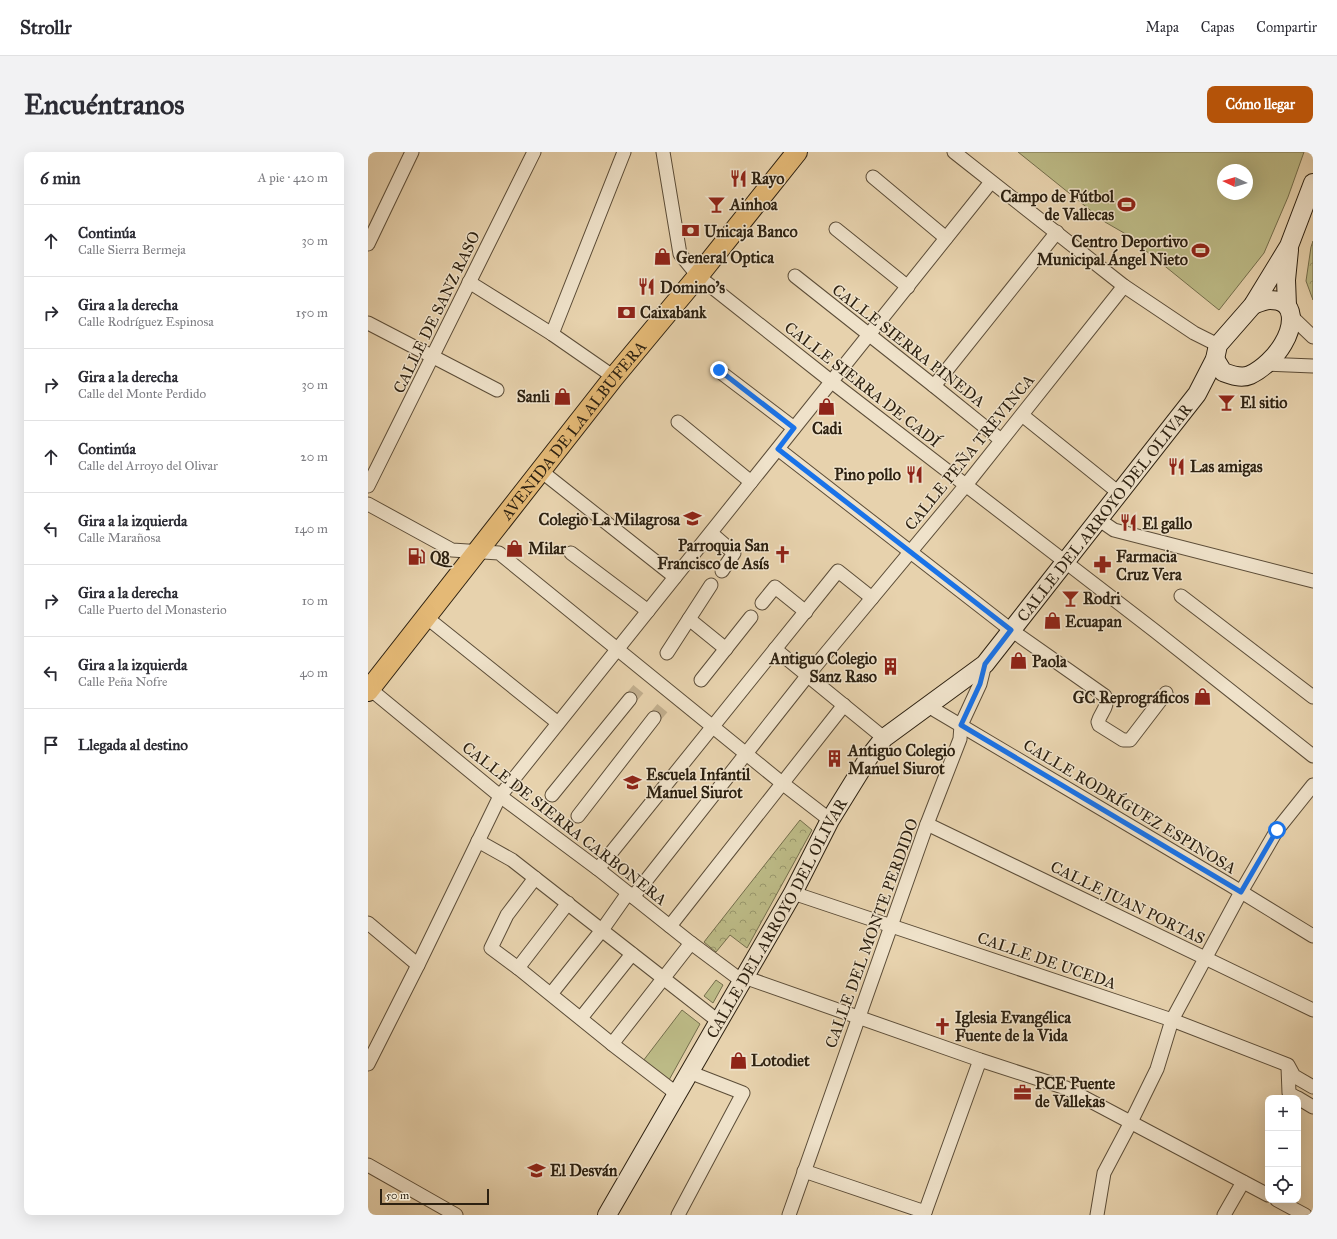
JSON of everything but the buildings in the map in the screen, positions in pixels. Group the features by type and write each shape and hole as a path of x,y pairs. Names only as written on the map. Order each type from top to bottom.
{"main road":[{"name":"AVENIDA DE LA ALBUFERA","path":"369,690 614,377 698,276 797,152"}],"street":[{"path":"368,244 412,152"},
{"name":"CALLE DE SANZ RASO","path":"368,486 534,152"},
{"path":"552,334 624,152"},
{"name":"CALLE SIERRA DE CADÍ","path":"663,152 680,254 698,276 832,382 1155,631 1313,756"},
{"path":"954,152 1124,286 1194,333 1217,352 1223,372 1235,376"},
{"path":"873,177 946,238"},
{"path":"368,1064 500,796 991,182"},
{"path":"1252,305 1289,246 1313,182"},
{"path":"836,229 908,287"},
{"path":"934,386 1057,232"},
{"path":"1289,246 1286,280 1289,311"},
{"name":"CALLE SIERRA PINEDA","path":"795,276 1001,440"},
{"path":"469,282 552,334 614,377"},
{"name":"CALLE PEÑA TREVINCA","path":"551,994 745,753 966,485 1124,286"},
{"path":"1252,305 1269,300 1278,301 1313,337"},
{"name":"CALLE DEL ARROYO DEL OLIVAR","path":"607,1215 793,892 830,820 869,757 884,738 985,664 1197,394 1217,352 1252,305"},
{"name":"CALLE DEL ARROYO DEL OLIVAR","path":"1197,394 1235,376 1249,376 1266,364 1283,344 1290,325 1289,311"},
{"path":"368,323 497,390"},
{"path":"1266,364 1313,366"},
{"path":"719,370 794,428"},
{"path":"1022,415 1119,493"},
{"path":"678,422 751,482"},
{"path":"778,449 1011,630 1105,696 1106,706 1100,716 1098,722 1099,725 1123,740 1130,740 1166,693"},
{"path":"541,471 675,577"},
{"path":"368,504 452,550 499,553 617,649 645,680 669,700 713,727 830,820"},
{"path":"1098,519 1114,530 1313,581"},
{"path":"711,533 734,553 722,571"},
{"path":"571,553 648,611"},
{"path":"598,869 838,572 872,598"},
{"path":"667,653 711,585"},
{"path":"762,603 775,587 806,612"},
{"path":"1181,596 1313,697"},
{"path":"701,680 751,616"},
{"path":"426,617 558,722"},
{"path":"689,619 726,649"},
{"path":"775,649 884,738"},
{"name":"CALLE DEL MONTE PERDIDO","path":"789,1215 891,926 960,739 961,725 980,684 985,664"},
{"name":"CALLE DE SIERRA CARBONERA","path":"369,690 500,796 598,869 690,942 743,979 1066,1088 1265,1193"},
{"path":"552,795 630,699"},
{"path":"670,926 844,705"},
{"name":"CALLE RODRÍGUEZ ESPINOSA","path":"928,706 1313,936"},
{"path":"578,816 654,718"},
{"path":"1097,1215 1104,1173 1157,1069 1172,1020 1241,892 1277,830 1313,785"},
{"name":"CALLE JUAN PORTAS","path":"928,824 1313,1010"},
{"path":"478,841 512,860 718,1021"},
{"path":"535,878 507,915 491,948 677,1094"},
{"name":"CALLE DE UCEDA","path":"793,892 1172,1020 1288,1065 1294,1076 1313,1087"},
{"path":"518,968 568,903"},
{"path":"368,923 418,965"},
{"path":"612,1044 690,942"},
{"path":"581,1018 632,954"},
{"path":"804,1171 924,1214 980,1060"},
{"path":"1288,1065 1289,1093 1293,1095"},
{"path":"678,1215 743,1093 689,1072"},
{"path":"1301,1100 1313,1108"},
{"path":"368,1166 456,1215"},
{"path":"1224,1215 1243,1182"},
{"path":"1283,1203 1305,1215"}],"green space":[{"path":"1018,152 1304,152 1288,197 1264,253 1219,310 1124,233 1105,222"},
{"path":"1313,241 1313,300 1306,281"},
{"path":"800,820 812,830 747,948 730,935 716,952 704,942"},
{"path":"716,980 723,985 713,1003 704,996"},
{"path":"682,1010 700,1024 669,1080 643,1061"}],"tunnel":[{"path":"630,699 641,686"},
{"path":"654,718 665,705"}],"place":[{"name":"Rayo","path":"738,178"},
{"name":"Ainhoa","path":"717,204"},
{"name":"Campo de Fútbol de Vallecas","path":"1127,205"},
{"name":"Unicaja Banco","path":"691,231"},
{"name":"Centro Deportivo Municipal Ángel Nieto","path":"1201,250"},
{"name":"General Optica","path":"663,257"},
{"name":"Domino's","path":"647,287"},
{"name":"Caixabank","path":"627,312"},
{"name":"Sanli","path":"563,396"},
{"name":"El sitio","path":"1227,402"},
{"name":"Cadi","path":"827,407"},
{"name":"Las amigas","path":"1177,466"},
{"name":"Pino pollo","path":"914,474"},
{"name":"Colegio La Milagrosa","path":"693,519"},
{"name":"El gallo","path":"1129,523"},
{"name":"Milar","path":"515,548"},
{"name":"Parroquia San Francisco de Asís","path":"782,554"},
{"name":"Q8","path":"417,557"},
{"name":"Farmacia Cruz Vera","path":"1103,565"},
{"name":"Rodri","path":"1070,598"},
{"name":"Ecuapan","path":"1052,621"},
{"name":"Paola","path":"1019,661"},
{"name":"Antiguo Colegio Sanz Raso","path":"890,667"},
{"name":"GC Reprográficos","path":"1202,697"},
{"name":"Antiguo Colegio Manuel Siurot","path":"835,759"},
{"name":"Escuela Infantil Manuel Siurot","path":"633,783"},
{"name":"Iglesia Evangélica Fuente de la Vida","path":"942,1026"},
{"name":"Lotodiet","path":"738,1060"},
{"name":"PCE Puente de Vallekas","path":"1022,1092"},
{"name":"El Desván","path":"537,1170"}],"route":[{"path":"719,370 794,428 778,449 1011,630 985,664 980,684 961,725 1241,892 1277,830"}]}
